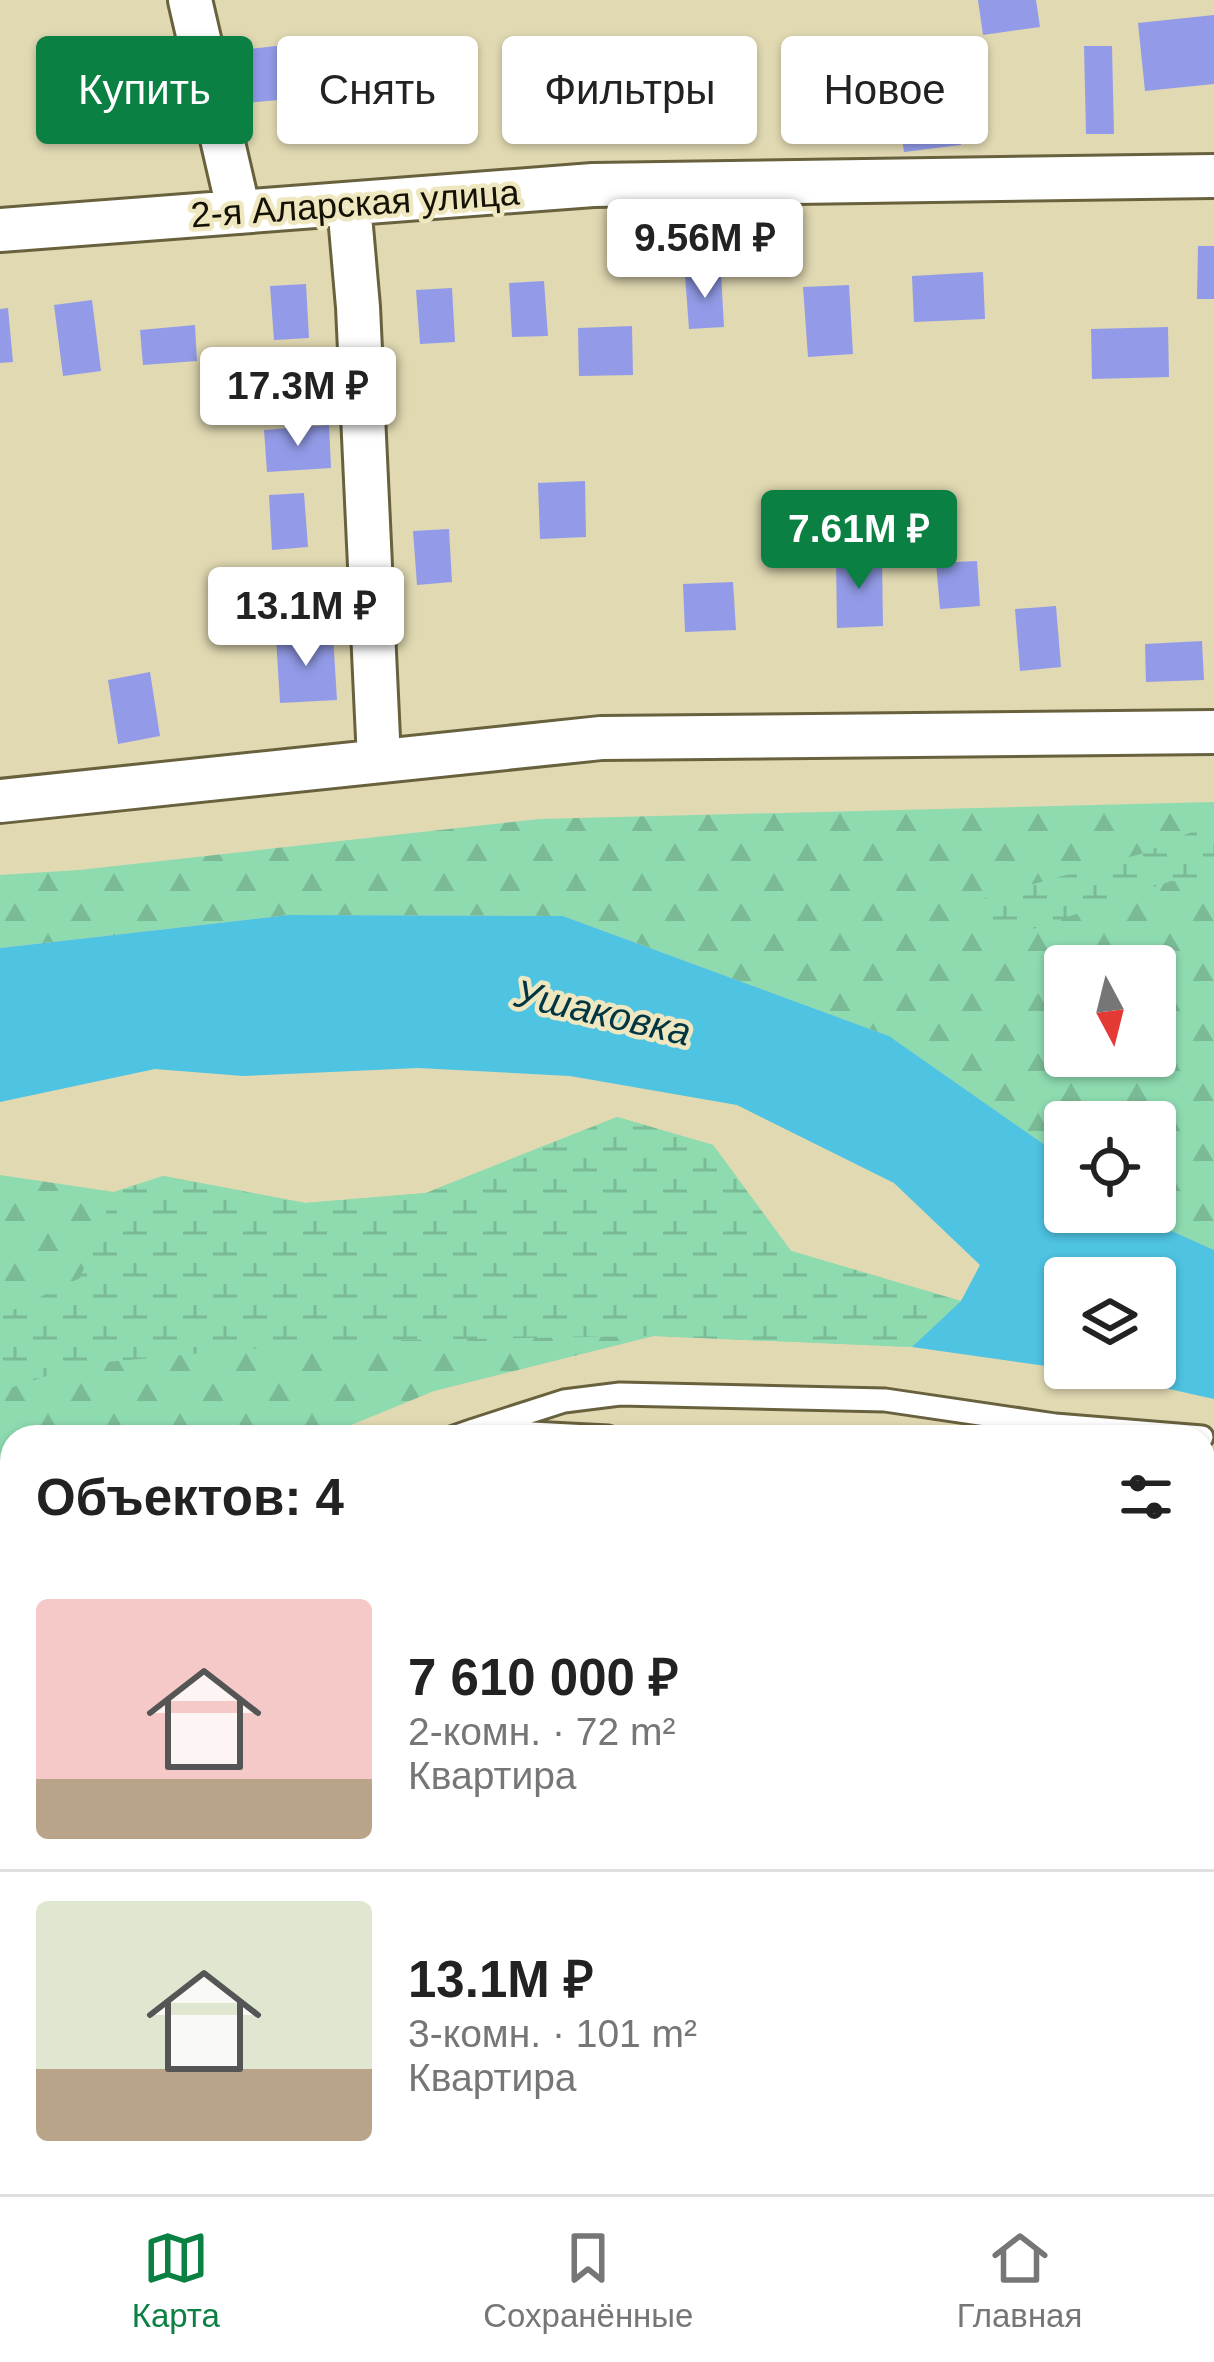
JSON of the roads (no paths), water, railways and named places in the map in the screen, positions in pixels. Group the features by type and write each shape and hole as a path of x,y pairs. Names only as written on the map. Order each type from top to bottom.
{"street":[{"path":"190,0 239,212"},
{"name":"2-я Аларская улица","path":"0,230 593,185 1214,176"},
{"path":"349,204 379,760"},
{"path":"0,801 601,738 1214,732"}],"lane":[{"path":"489,1425 564,1401 620,1394 885,1400 1023,1425"}],"water":[{"name":"Ушаковка","path":"289,915 563,916 889,1036 1044,1144 1044,1233 1176,1233 1214,1250 1214,1399 1169,1389 1176,1389 1176,1257 1044,1257 1044,1366 912,1347 961,1301 980,1265 894,1183 737,1105 570,1076 418,1068 243,1076 155,1069 0,1102 0,948"}]}
